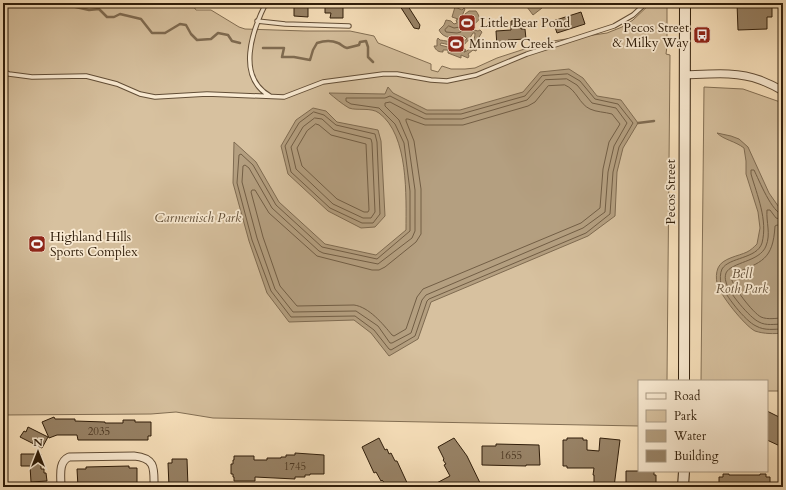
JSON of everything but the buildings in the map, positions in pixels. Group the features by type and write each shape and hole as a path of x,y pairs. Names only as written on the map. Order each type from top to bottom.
{"main road":[{"name":"Pecos Street","path":"684,380 685,3"},
{"path":"683,487 684,472"}],"street":[{"path":"685,74 746,76 760,80 783,91"},
{"path":"61,487 61,466 65,459 75,456 143,456 149,459 153,465 154,487"}],"lane":[{"path":"266,3 257,21 250,51 251,69 256,85 271,97"},
{"path":"3,72 32,77 86,76 117,84 140,94 154,97 207,94 284,97 323,82 383,74 397,74 431,80 447,81 476,75 527,54 614,26 633,15 646,3"},
{"path":"257,21 280,24 349,26"}],"green space":[{"name":"Carmenisch Park","path":"3,3 191,3 196,10 211,10 245,29 350,31 374,36 378,43 431,64 431,70 438,72 442,66 451,69 475,68 497,58 546,42 607,33 622,27 633,20 651,3 667,3 666,54 670,55 667,380 638,380 638,426 213,418 176,412 151,414 3,415"},
{"name":"Bell Roth Park","path":"704,87 743,89 783,103 783,391 768,391 768,380 701,380"}],"water":[{"path":"524,3 538,3 542,8 533,15"},
{"path":"455,7 462,10 464,8 465,9 462,16 463,22 465,21 465,14 469,11 476,11 479,18 476,22 465,29 480,30 482,32 478,39 480,40 476,51 473,50 468,54 468,58 461,55 461,58 448,53 448,50 443,50 443,52 439,51 434,46 437,46 438,38 440,40 454,42 461,42 467,39 464,36 457,38 446,37 439,30 444,25 446,20 451,21 454,24 457,23 456,20 458,19 452,17","holes":["473,33 475,33 469,50 466,51 465,49 459,50 440,45 441,43 452,46 463,45"]},
{"path":"569,69 583,78 597,96 621,100 638,123 623,148 617,172 615,216 588,236 431,302 418,339 389,356 371,333 354,320 289,322 267,293 249,241 233,183 234,142 256,162 279,202 325,244 376,255 406,230 404,167 401,151 396,136 389,123 379,113 372,110 349,108 329,93 385,94 388,87 393,93 427,110 460,110 523,92 540,72"},
{"path":"313,108 326,111 337,122 378,130 381,141 385,216 375,227 361,228 328,211 288,174 281,146 296,120"},
{"path":"717,133 739,139 748,147 769,193 783,213 783,333 762,333 751,328 739,317 727,302 717,283 716,277 720,265 723,262 747,252 754,247 757,244 760,228 758,212 746,174 744,148"}],"waterway":[{"path":"58,3 89,10 99,9 107,17 114,17 120,14 141,19 152,33 165,33 180,24 186,25 191,34 197,40 211,39 218,33 228,35 232,41 240,43"},
{"path":"263,48 284,48 282,57 294,57 310,60 317,43 333,41 347,48 359,45 360,42 366,41 368,47 368,57 373,62"},
{"path":"638,123 654,121"}],"place":[{"name":"Little Bear Pond","path":"467,23"},
{"name":"Pecos Street & Milky Way","path":"702,35"},
{"name":"Minnow Creek","path":"456,44"},
{"name":"Highland Hills Sports Complex","path":"37,244"}]}
